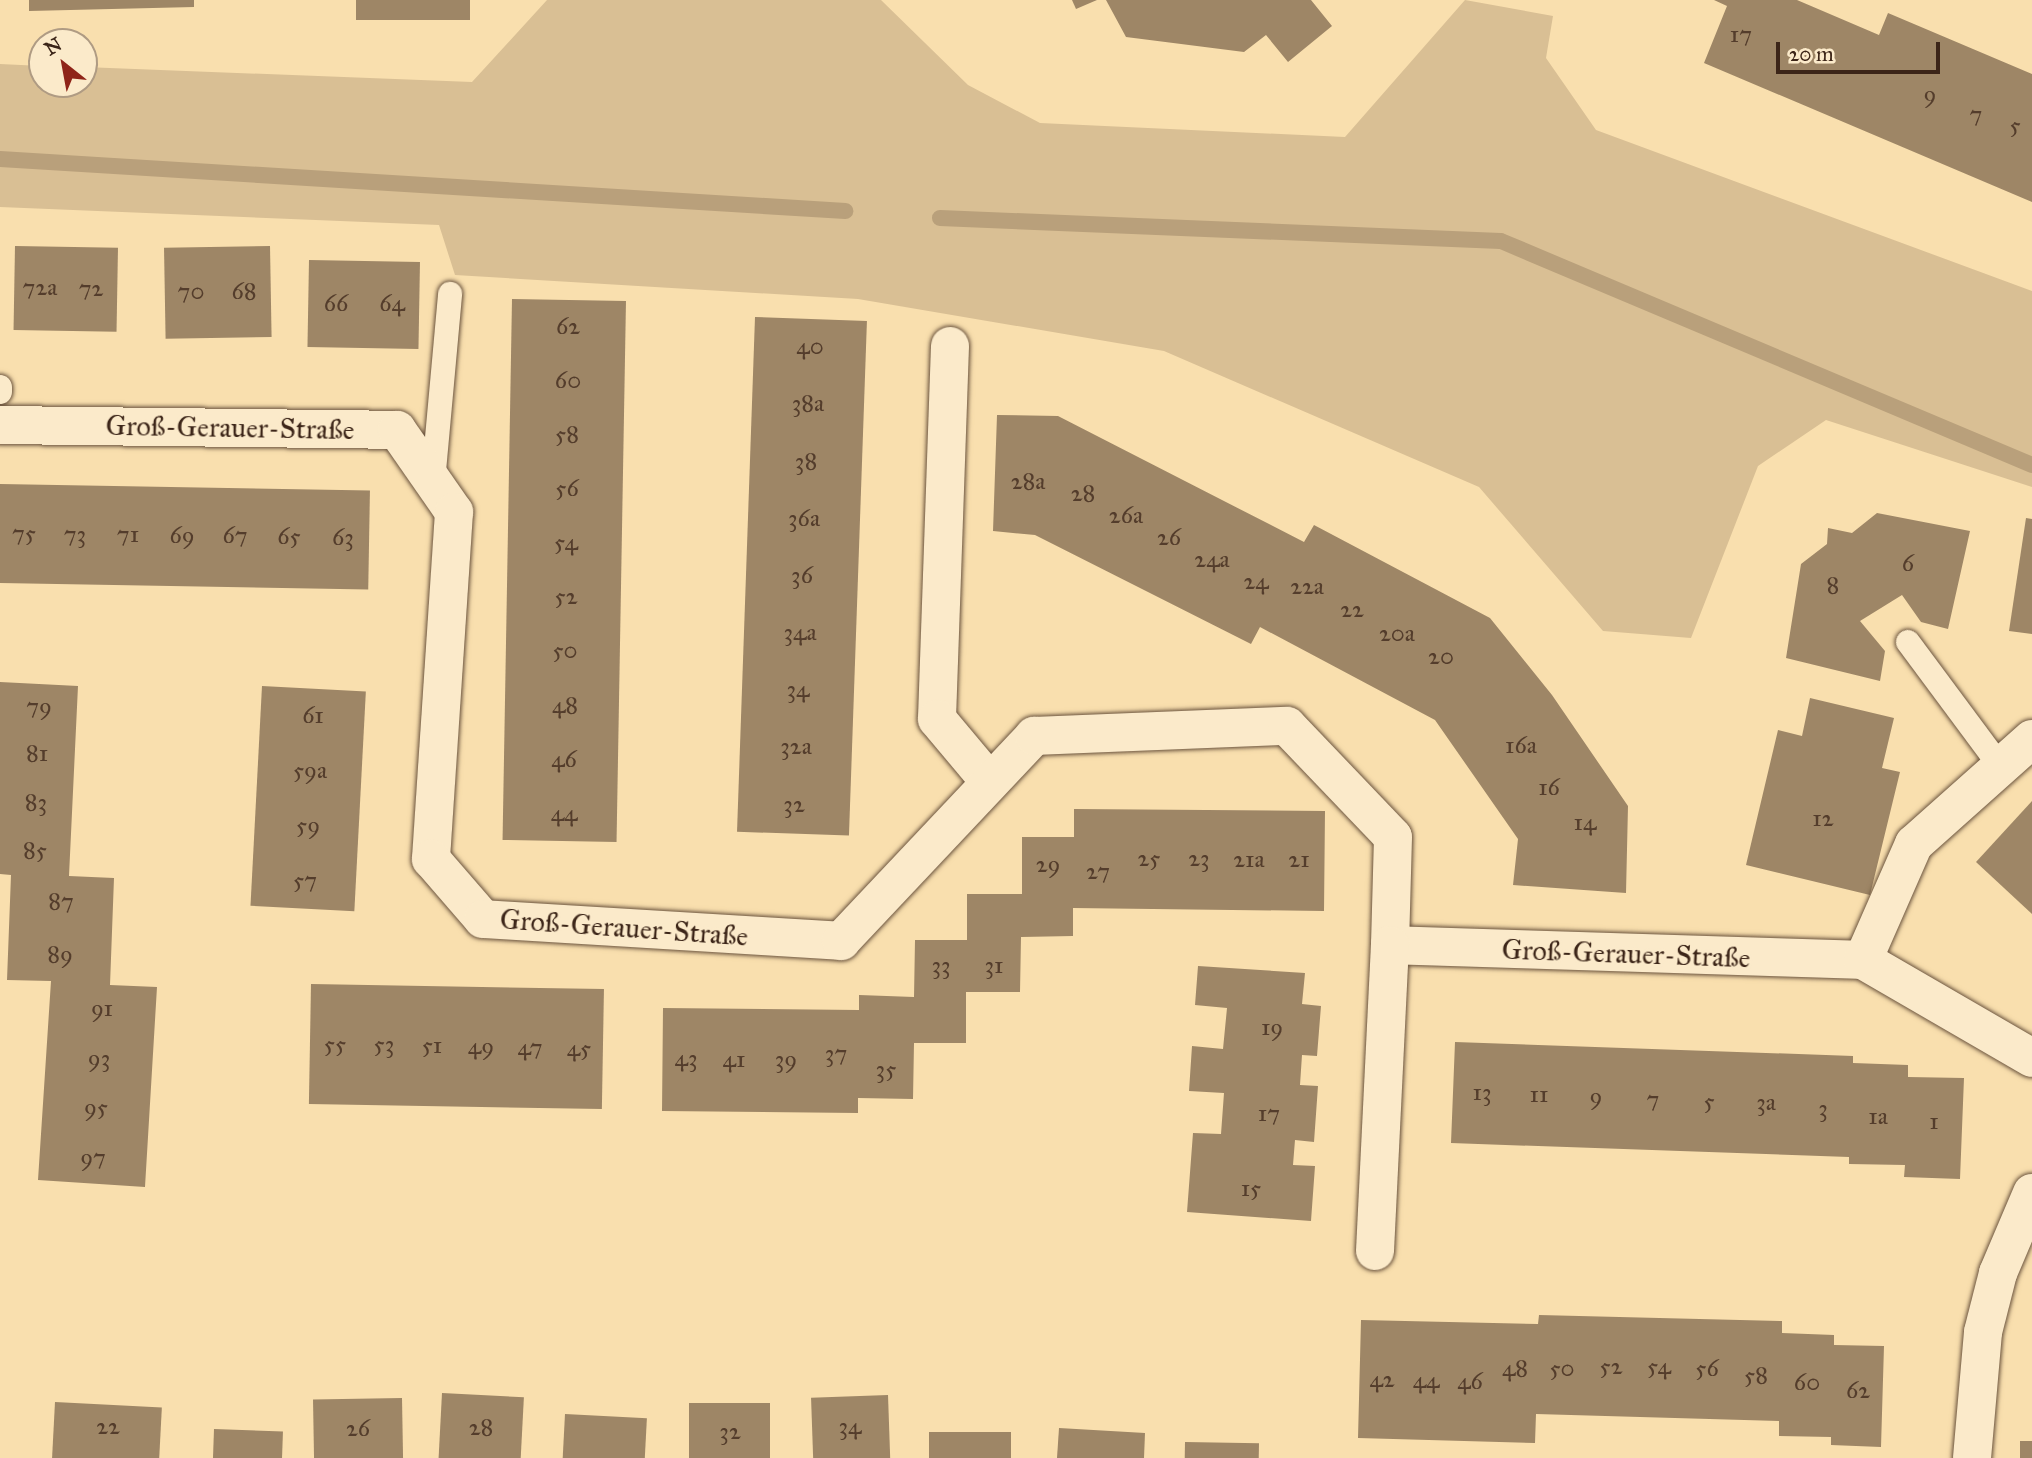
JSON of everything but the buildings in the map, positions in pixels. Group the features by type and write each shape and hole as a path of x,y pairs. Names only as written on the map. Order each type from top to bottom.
{"street":[{"path":"950,346 937,719 989,781"},
{"name":"Groß-Gerauer-Straße","path":"0,425 397,430 454,512 431,859 482,919 841,941 1034,736 1287,726 1393,837 1375,1251"},
{"path":"1863,960 1914,844 2032,739"},
{"name":"Groß-Gerauer-Straße","path":"1390,945 1863,960 2032,1058"},
{"path":"1972,1458 1983,1332 1998,1273 2032,1193"}],"lane":[{"path":"433,482 450,294"},
{"path":"1908,642 2001,767"}],"shaded area":[{"path":"547,0 881,0 968,85 1040,123 1345,137 1465,0 1553,16 1546,58 1596,130 2032,291 2032,487 1826,420 1758,466 1691,638 1603,631 1479,487 1164,351 858,299 455,275 439,225 0,207 0,64 28,65 28,98 98,98 98,68 472,82"}],"waterway":[{"path":"0,159 845,211"},
{"path":"940,218 1501,241 2032,465"}]}
